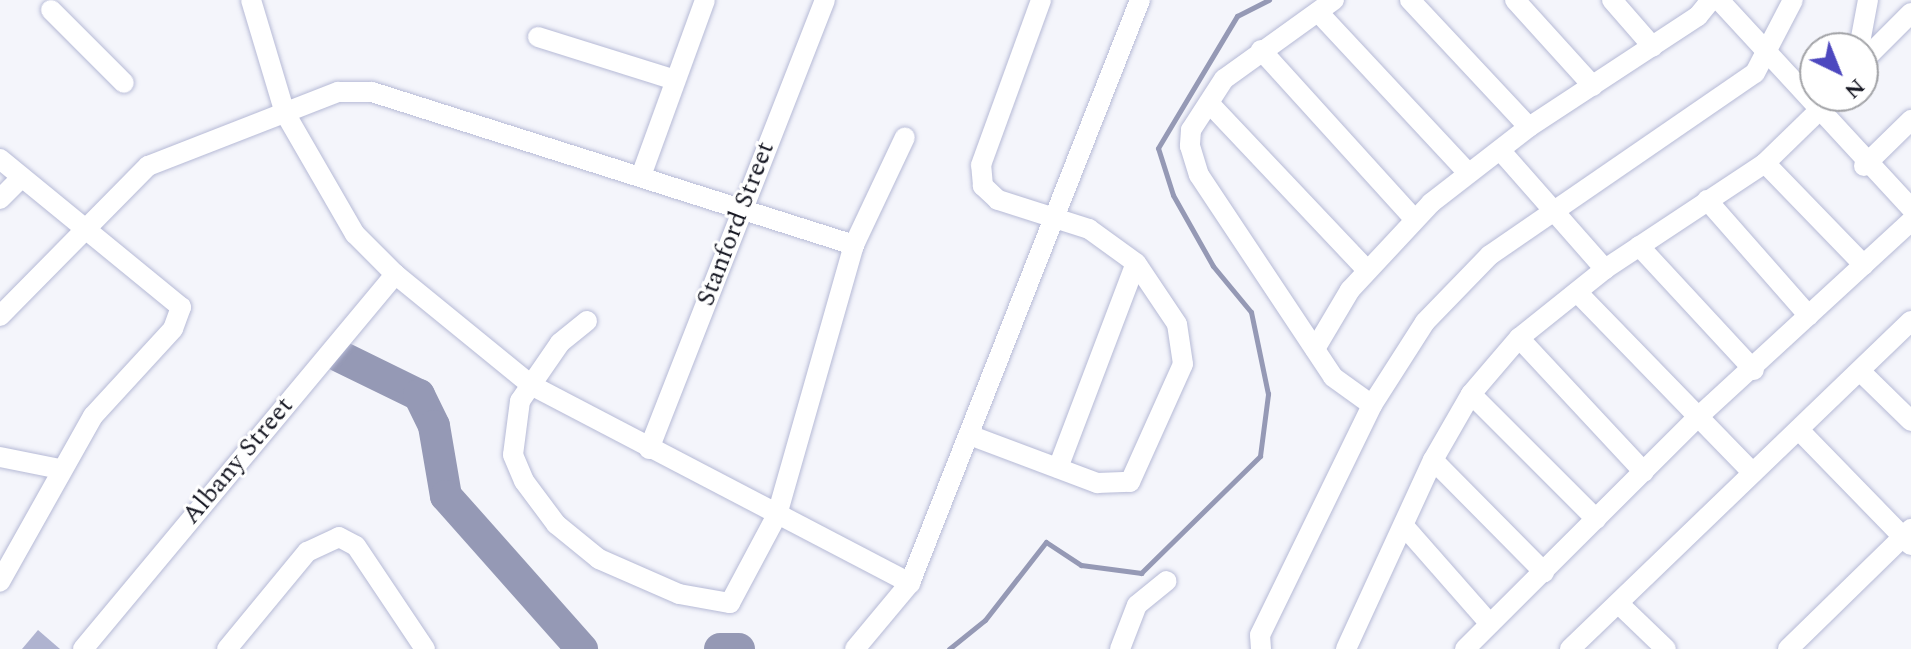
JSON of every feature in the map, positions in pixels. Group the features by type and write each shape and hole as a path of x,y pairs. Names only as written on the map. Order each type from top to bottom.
{"street":[{"path":"251,0 285,113 355,234 395,274 531,385 910,583"},
{"path":"641,176 672,79 705,0"},
{"name":"Stanford Street","path":"649,449 825,0"},
{"path":"972,436 1097,483 1130,482 1166,416 1183,364 1177,324 1136,263 1059,216 998,200 983,186 981,165 1041,0"},
{"path":"855,649 910,583 1059,216 1140,0"},
{"path":"1410,0 1529,127"},
{"path":"1515,0 1593,86"},
{"path":"1612,0 1653,47"},
{"path":"1315,349 1367,270 1414,219 1529,127 1653,47 1711,0"},
{"path":"1719,0 1864,166 1911,208"},
{"path":"1261,649 1260,635 1372,405 1425,322 1490,255 1755,73 1769,54 1793,0"},
{"path":"1862,32 1868,0"},
{"path":"47,3 124,83"},
{"path":"1372,405 1347,393 1199,175 1191,130 1224,79 1326,6 1468,173"},
{"path":"1879,45 1911,13"},
{"path":"538,37 672,79"},
{"path":"1261,50 1414,219"},
{"path":"0,316 148,166 338,92 372,92 854,245"},
{"path":"1209,103 1367,270"},
{"path":"1346,649 1433,460 1471,394 1519,338 1605,269 1765,163 1823,112"},
{"path":"1864,166 1911,120"},
{"path":"587,321 560,343 531,385 514,418 513,455 556,524 599,559 723,607 777,515 854,245 905,137"},
{"path":"1500,150 1605,269"},
{"path":"0,159 81,231 181,307 173,329 93,416 60,469 0,582"},
{"path":"1765,163 1864,265"},
{"path":"0,199 21,178"},
{"path":"1707,200 1809,316"},
{"path":"1465,649 1698,417 1754,370 1911,221"},
{"path":"1639,246 1754,370"},
{"path":"1058,468 1136,263"},
{"name":"Albany Street","path":"83,649 395,274"},
{"path":"1577,292 1753,473"},
{"path":"1570,649 1911,321"},
{"path":"1519,338 1644,472"},
{"path":"1861,372 1911,421"},
{"path":"1471,394 1596,519"},
{"path":"1788,649 1908,537 1800,431"},
{"path":"0,457 60,469"},
{"path":"1433,460 1544,572"},
{"path":"1404,526 1490,624"},
{"path":"227,649 307,552 339,537 356,546 425,649"},
{"path":"1120,649 1137,605 1167,581"},
{"path":"1619,604 1666,649"}],"building":[{"path":"38,630 60,649 22,649"}],"waterway":[{"path":"949,649 985,620 1046,542 1081,565 1141,573 1260,456 1268,394 1251,312 1213,266 1173,195 1158,148 1237,16 1269,0"},
{"path":"339,356 419,395 434,426 446,496 582,649"},
{"path":"720,649 739,649"}]}
